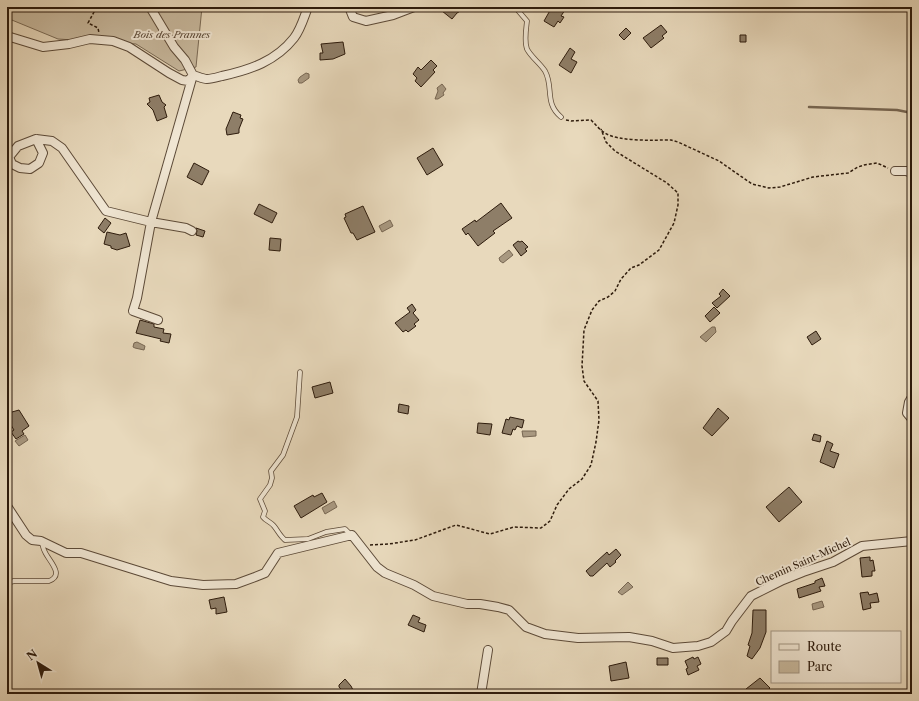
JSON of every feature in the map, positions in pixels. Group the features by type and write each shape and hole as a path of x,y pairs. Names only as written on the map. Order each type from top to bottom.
{"street":[{"path":"150,7 174,46 185,60 193,75 151,222 137,298 132,311 158,320"},
{"path":"193,75 207,79 241,72 265,62 295,37 308,7"},
{"path":"349,7 353,17 366,21 393,15 414,7"},
{"path":"7,36 43,47 70,44 90,39 113,41 129,47 182,80 188,81 193,75"},
{"path":"36,139 43,153 39,163 30,169 9,167 9,157 18,146 36,139 52,141 62,148 106,211 151,222 186,228 192,231"},
{"path":"895,171 906,171 912,173"},
{"path":"912,397 909,402 908,413 912,420"},
{"path":"7,506 26,535 32,540 41,541 66,553 81,553 171,581 203,585 236,584 265,573 278,553 352,535"},
{"name":"Chemin Saint-Michel","path":"352,535 377,566 385,573 414,585 433,596 467,604 480,604 509,610 526,626 545,634 578,638 629,637 652,641 673,648 698,646 711,642 726,631 751,596 782,580 833,562 862,546 912,541"},
{"path":"481,694 488,650"}],"lane":[{"path":"515,7 527,21 527,49 546,72 551,105 554,112 561,117"},
{"path":"300,372 297,417 283,455 271,471 272,478 270,485 260,499 265,511 263,516 265,520 273,524 285,540 308,539 326,532 345,529 352,535"},
{"path":"7,583 14,581 49,581 53,579 56,575 56,571 54,565 45,552 41,541"}],"path":[{"path":"92,7 94,12 88,23 98,28 100,39"},
{"path":"561,117 571,121 592,120 612,137 623,139 671,140 678,142 719,161 752,184 764,188 780,187 813,177 843,174 858,167 877,163 895,171"},
{"path":"358,542 369,545 415,540 456,525 490,534 514,527 541,528 550,521 557,505 568,489 582,479 591,466 599,420 598,401 584,381 582,366 584,330 592,310 599,301 616,291 621,279 631,268 639,265 659,250 674,223 678,205 678,193 667,183 615,151 606,142 601,129"}],"green space":[{"name":"Bois des Prannes","path":"7,7 202,7 196,67 179,71 136,44 58,39 7,18"}],"shaded area":[{"path":"306,73 309,74 309,78 302,83 299,83 298,80 300,77"},
{"path":"442,84 446,89 443,93 444,95 438,99 435,99 438,91 437,88"},
{"path":"390,220 393,226 382,232 379,226"},
{"path":"509,250 513,255 503,263 499,258"},
{"path":"712,327 715,327 716,332 706,342 700,337"},
{"path":"137,342 145,346 144,350 133,347 134,343"},
{"path":"522,431 536,431 536,436 523,437"},
{"path":"25,435 28,440 19,446 15,441"},
{"path":"334,501 337,507 325,514 322,508"},
{"path":"628,582 633,587 622,595 618,592"},
{"path":"822,601 824,607 813,610 812,604"}],"building":[{"path":"437,7 467,7 457,13 452,19"},
{"path":"552,7 561,7 565,10 561,16 564,17 560,23 558,21 554,27 544,21"},
{"path":"661,25 667,32 662,36 664,38 651,48 643,38"},
{"path":"626,28 631,33 624,40 619,35"},
{"path":"740,35 746,35 746,42 740,42"},
{"path":"343,42 345,54 333,59 320,60 320,53 323,53 321,44"},
{"path":"570,48 575,52 571,59 577,62 571,73 559,65"},
{"path":"431,60 437,66 433,70 435,72 421,87 415,81 417,78 413,74 418,67 421,70"},
{"path":"159,95 162,102 166,105 164,107 167,117 157,121 153,110 147,104 150,102 149,98"},
{"path":"233,112 241,115 240,118 243,119 239,133 227,135 226,129"},
{"path":"433,148 443,165 427,175 417,158"},
{"path":"194,163 209,171 202,185 187,177"},
{"path":"501,203 512,218 493,231 495,233 478,246 468,233 466,235 462,229 475,220 476,222"},
{"path":"259,204 277,213 272,223 254,214"},
{"path":"363,206 375,232 357,240 353,233 351,233 344,218 346,217 345,214"},
{"path":"105,218 111,223 104,233 98,228"},
{"path":"196,228 205,231 203,237 196,235"},
{"path":"107,232 120,235 126,233 130,246 117,250 104,244"},
{"path":"270,238 281,239 280,251 269,250"},
{"path":"518,241 522,241 528,247 525,249 527,251 521,256 513,245"},
{"path":"723,289 730,296 717,308 712,303 721,296 719,294"},
{"path":"412,304 416,310 413,313 419,320 414,324 416,326 408,332 406,330 403,332 395,323 410,312 407,308"},
{"path":"714,307 720,313 710,322 705,316"},
{"path":"140,320 154,324 154,327 164,329 163,333 171,334 169,343 160,341 161,339 136,333"},
{"path":"816,331 821,339 812,345 807,337"},
{"path":"330,382 333,393 315,398 312,387"},
{"path":"399,404 409,406 408,414 398,412"},
{"path":"7,407 12,412 19,410 29,426 22,431 24,434 16,439 11,432 14,430 7,419"},
{"path":"718,408 729,418 712,436 703,428"},
{"path":"510,417 524,420 522,428 517,426 515,430 513,429 511,435 502,433 506,419 509,420"},
{"path":"478,423 492,424 490,435 477,433"},
{"path":"814,434 821,436 820,442 812,440"},
{"path":"827,441 833,444 830,451 839,454 834,468 820,462"},
{"path":"789,487 802,502 779,522 766,507"},
{"path":"322,493 327,502 301,518 294,506 313,495 314,497"},
{"path":"616,549 621,555 615,561 616,562 610,567 607,563 593,576 590,576 586,571 607,552 609,555"},
{"path":"870,557 870,561 873,560 875,571 872,571 872,576 862,577 860,558"},
{"path":"822,578 825,586 819,587 821,591 799,598 797,589 815,583 815,581"},
{"path":"868,592 869,595 877,593 879,602 870,603 871,608 863,610 860,593"},
{"path":"224,597 227,612 216,614 216,608 211,609 209,600"},
{"path":"753,610 766,610 766,632 760,648 752,659 747,656 750,646 748,645 752,633"},
{"path":"413,615 420,618 418,622 426,625 424,632 408,625"},
{"path":"693,657 694,659 698,657 701,664 697,666 699,670 688,675 686,669 688,668 685,661"},
{"path":"657,658 668,658 668,665 657,665"},
{"path":"626,662 629,678 611,681 609,666"},
{"path":"760,678 770,688 764,694 751,694 746,689"},
{"path":"345,679 355,694 345,694 339,687"}],"waterway":[{"path":"809,107 897,110 912,113"}]}
